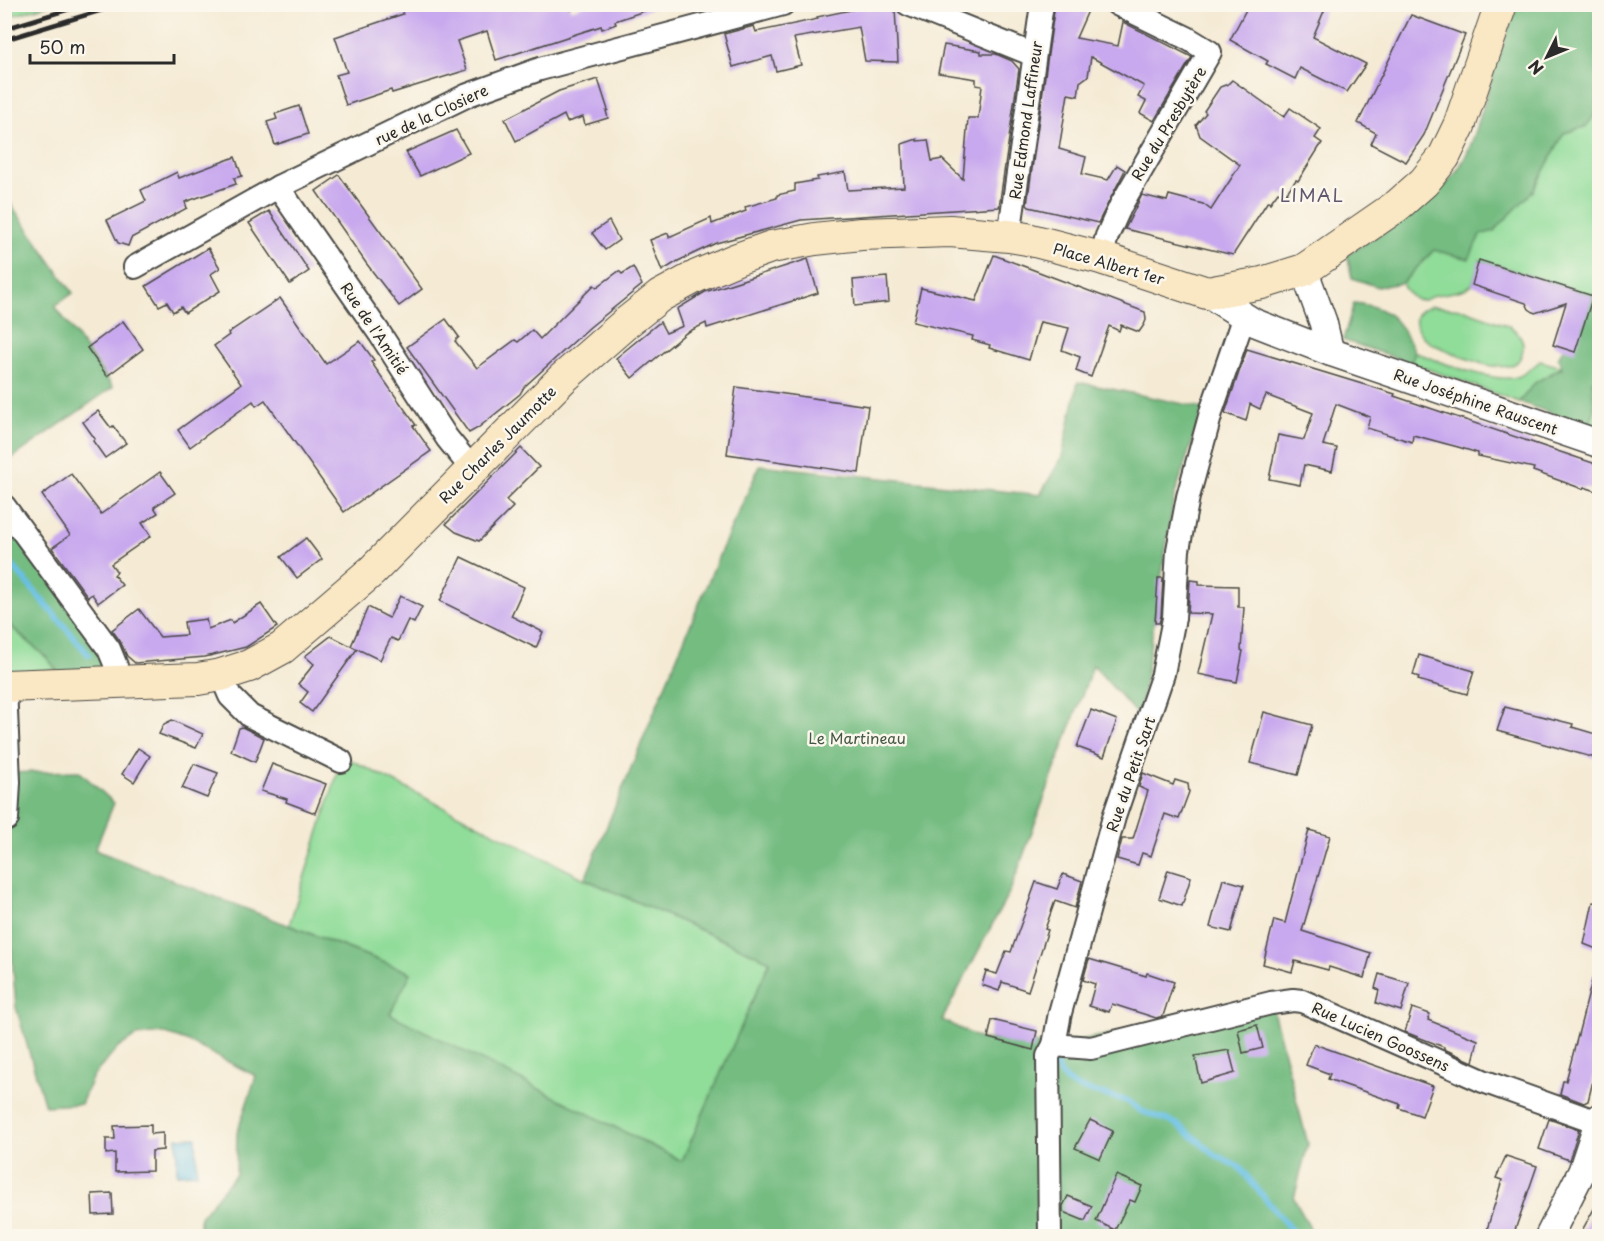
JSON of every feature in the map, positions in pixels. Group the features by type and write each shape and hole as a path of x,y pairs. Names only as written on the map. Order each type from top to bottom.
{"main road":[{"name":"Place Albert 1er","path":"1009,236 1101,258 1208,293 1262,283 1304,270 1398,205 1424,182 1444,157 1459,126 1501,4"},
{"name":"Rue Charles Jaumotte","path":"5,686 198,679 221,675 249,666 282,648 379,564 562,379 660,296 697,276 771,248 815,239 861,234 950,231 1009,236"}],"street":[{"name":"rue de la Closiere","path":"135,267 278,187 468,95 540,69 783,4"},
{"path":"908,4 1034,55"},
{"name":"Rue Edmond Laffineur","path":"1009,236 1042,4"},
{"name":"Rue du Presbytère","path":"1101,258 1107,236 1121,205 1210,52 1187,38 1117,4"},
{"name":"Rue de l'Amitié","path":"278,187 380,334 447,438 472,469"},
{"path":"1304,270 1323,322 1341,355"},
{"name":"Place Albert 1er","path":"1208,293 1253,322 1341,355"},
{"name":"Rue du Petit Sart","path":"1050,1236 1048,1056 1054,1046 1059,1013 1105,848 1163,674 1174,618 1178,550 1188,497 1212,409 1244,316"},
{"name":"Rue Joséphine Rauscent","path":"1341,355 1599,444"},
{"path":"4,506 110,649 116,666 116,682"},
{"path":"221,675 230,696 250,716 341,761"},
{"path":"5,686 9,782 7,819"},
{"name":"Rue Lucien Goossens","path":"1054,1046 1091,1048 1270,1003 1302,1001 1483,1081 1599,1121"},
{"path":"1549,1236 1582,1171 1599,1121"}],"green space":[{"path":"5,4 48,4 48,5 5,18"},
{"path":"1517,5 1599,5 1597,111 1587,126 1564,133 1533,191 1494,231 1480,235 1469,259 1434,250 1402,283 1378,287 1352,278 1347,255 1430,199 1460,167 1474,135"},
{"path":"1599,60 1599,301 1593,296 1480,260 1472,285 1467,288 1423,300 1412,297 1402,283 1434,250 1469,258 1480,235 1533,191 1564,133 1587,126"},
{"path":"5,196 73,293 55,306 113,387 5,463 5,436 11,427 8,404 4,399"},
{"path":"1593,296 1599,301 1599,379 1592,381 1594,411 1589,426 1519,402 1536,382 1562,368 1558,358"},
{"path":"1354,303 1385,312 1398,323 1415,352 1411,363 1343,340"},
{"path":"1432,306 1462,309 1509,326 1522,341 1523,348 1519,360 1510,366 1498,367 1467,359 1430,343 1420,333 1416,317 1419,312"},
{"path":"1415,352 1481,375 1495,377 1517,377 1540,361 1562,367 1536,382 1519,402 1411,363"},
{"path":"1599,379 1599,430 1589,426 1594,411 1592,381"},
{"name":"Le Martineau","path":"1078,382 1203,408 1174,497 1139,717 1093,665 1011,889 942,1020 981,1039 1054,1045 1271,1003 1308,1144 1294,1198 1314,1236 200,1236 200,1217 236,1174 237,1133 256,1076 189,1042 163,1033 136,1036 118,1048 93,1076 81,1104 45,1106 16,1007 5,867 4,773 79,771 114,803 95,850 411,973 390,1014 682,1161 770,961 585,879 720,553 760,465 1040,495 1062,457"},
{"path":"5,519 104,654 102,669 63,678 47,658 5,621"},
{"path":"4,621 47,658 57,670 5,672"},
{"path":"343,756 585,879 771,961 682,1161 389,1014 411,973 289,925"}],"water":[{"path":"196,1137 197,1173 177,1174 177,1138"}],"building":[{"path":"413,4 569,4 571,10 587,4 656,4 656,7 615,21 616,24 602,29 601,26 496,60 487,31 457,41 467,70 392,93 391,90 346,105 336,75 347,72 335,37 403,14 401,9"},
{"path":"855,4 895,9 898,62 865,61 859,27 794,38 801,65 776,71 772,56 733,67 724,34 754,26 756,32 818,19 817,17 856,9"},
{"path":"1055,4 1091,4 1076,38 1118,46 1123,22 1192,57 1154,121 1140,113 1146,101 1138,97 1144,86 1091,57 1088,76 1080,82 1078,96 1068,94 1059,149 1086,157 1082,174 1108,180 1117,165 1125,170 1098,223 1027,205"},
{"path":"1249,4 1327,4 1313,37 1366,64 1347,92 1300,68 1295,79 1266,64 1268,61 1230,40"},
{"path":"1411,15 1465,35 1424,135 1406,162 1371,144 1376,133 1358,123"},
{"path":"944,45 981,51 981,54 996,54 1012,61 1019,69 999,207 801,220 716,243 662,271 650,240 668,233 669,237 711,218 712,224 746,211 745,207 795,191 795,184 845,172 848,190 904,187 902,144 917,139 917,141 928,140 932,161 942,159 963,179 968,118 978,118 982,86 976,85 976,79 938,73"},
{"path":"598,79 608,110 606,111 608,118 585,125 583,117 567,122 564,115 516,141 505,119 559,91"},
{"path":"1232,80 1284,117 1290,108 1321,129 1315,138 1322,143 1298,181 1296,180 1284,196 1278,192 1270,203 1268,201 1233,255 1125,229 1142,195 1167,201 1169,195 1203,204 1211,210 1240,165 1200,136 1196,125 1206,113 1204,111 1220,87"},
{"path":"299,106 308,134 275,145 267,122 277,119 275,114"},
{"path":"456,130 469,153 420,176 406,152"},
{"path":"235,157 242,176 234,178 236,184 185,202 187,208 131,238 128,246 118,243 107,220 146,201 141,190 177,172 179,178"},
{"path":"339,175 422,289 399,306 316,191"},
{"path":"269,211 309,271 290,284 249,223"},
{"path":"609,221 619,240 605,250 592,233"},
{"path":"208,248 220,268 211,274 220,291 185,313 181,307 173,312 167,302 159,306 146,286"},
{"path":"994,255 1145,312 1144,325 1139,332 1121,325 1119,331 1109,326 1091,377 1076,371 1080,357 1062,350 1069,328 1040,322 1029,360 989,348 990,345 972,340 973,336 913,322 921,288 976,301"},
{"path":"808,259 818,293 707,328 706,323 686,333 632,378 616,358 660,322 666,333 683,326 677,309 705,292"},
{"path":"1479,260 1593,296 1575,352 1553,345 1566,303 1535,313 1526,303 1472,285"},
{"path":"633,267 642,285 590,327 524,387 520,394 469,433 407,347 446,319 459,337 455,341 477,368 515,340 518,342 532,330 540,339 594,285 597,287 619,271 622,274"},
{"path":"887,277 889,302 855,306 853,280"},
{"path":"280,298 326,364 360,341 374,360 371,362 416,425 413,426 431,451 344,512 265,400 256,406 253,401 190,447 178,430 241,384 214,346 229,335 228,333"},
{"path":"123,321 143,349 107,376 87,348"},
{"path":"1247,349 1395,394 1394,396 1599,465 1599,492 1584,487 1583,489 1533,471 1534,468 1478,456 1478,453 1458,447 1413,435 1412,442 1367,428 1370,417 1336,404 1323,445 1337,448 1332,471 1304,465 1300,485 1269,479 1278,435 1304,440 1313,413 1266,395 1260,409 1250,404 1246,421 1225,413"},
{"path":"736,387 868,406 859,473 727,454"},
{"path":"98,411 126,443 105,458 83,422"},
{"path":"521,448 539,467 506,500 513,507 479,541 456,532 446,524"},
{"path":"160,472 175,493 154,507 158,513 142,523 151,536 111,564 117,572 114,575 122,585 98,603 92,594 88,597 52,548 70,535 42,495 71,474 101,514"},
{"path":"306,538 322,559 297,578 281,557"},
{"path":"461,557 524,587 511,616 543,632 536,648 440,601"},
{"path":"1158,578 1163,578 1161,616 1159,623 1155,623"},
{"path":"1190,580 1199,581 1199,585 1238,586 1238,607 1244,607 1241,650 1243,651 1237,682 1198,674 1212,614 1188,613"},
{"path":"400,596 422,607 414,623 408,620 398,641 391,638 380,660 351,646 368,607 389,618"},
{"path":"261,604 277,627 246,647 205,657 135,663 127,656 112,630 139,609 160,637 186,635 184,622 206,619 208,629 231,620 232,623"},
{"path":"331,636 357,649 312,712 300,703 308,692 298,684 314,664 305,656"},
{"path":"1419,655 1474,671 1467,694 1418,680 1419,677 1413,675"},
{"path":"1505,707 1573,724 1572,727 1599,735 1599,759 1497,731"},
{"path":"1091,710 1117,720 1104,757 1077,747"},
{"path":"1264,712 1312,725 1298,775 1250,763"},
{"path":"172,720 203,734 196,748 159,734 164,724"},
{"path":"242,727 264,738 255,762 231,751 239,728"},
{"path":"138,748 150,756 134,782 122,774"},
{"path":"194,764 218,773 207,798 182,788"},
{"path":"272,764 326,784 315,813 286,802 287,799 261,791"},
{"path":"1143,773 1173,785 1175,780 1188,784 1189,792 1179,819 1165,814 1151,856 1142,853 1138,865 1117,859 1122,839 1133,839 1148,791 1139,787"},
{"path":"1309,830 1330,836 1302,931 1371,953 1364,978 1329,967 1328,970 1295,961 1292,972 1263,964 1274,920 1285,923"},
{"path":"1168,870 1191,877 1182,906 1159,898"},
{"path":"1063,874 1082,881 1075,908 1055,901 1028,991 1002,982 999,991 982,985 986,971 997,974 1006,951 1011,952 1036,882 1057,889"},
{"path":"1223,879 1244,885 1231,932 1210,927"},
{"path":"1593,902 1599,903 1599,950 1584,944"},
{"path":"1089,959 1174,982 1163,1016 1156,1018 1112,1004 1109,1012 1089,1006 1095,984 1083,980"},
{"path":"1594,973 1599,973 1599,1057 1588,1101 1584,1103 1560,1094 1563,1081 1566,1081"},
{"path":"1379,974 1409,983 1401,1011 1376,1003 1379,990 1375,988"},
{"path":"1412,1008 1430,1014 1428,1020 1478,1040 1473,1062 1444,1047 1405,1032"},
{"path":"992,1020 1037,1031 1033,1050 988,1038"},
{"path":"1257,1025 1263,1048 1243,1053 1238,1030"},
{"path":"1314,1044 1433,1086 1422,1116 1399,1108 1400,1104 1328,1079 1330,1074 1306,1065"},
{"path":"1229,1050 1235,1073 1201,1083 1195,1056"},
{"path":"1549,1119 1579,1130 1569,1160 1539,1149"},
{"path":"1090,1120 1113,1131 1100,1159 1075,1148"},
{"path":"151,1125 151,1134 163,1133 163,1150 152,1151 152,1171 115,1172 115,1153 106,1154 106,1139 115,1139 114,1126"},
{"path":"1506,1156 1537,1166 1513,1236 1485,1236 1502,1180 1496,1178"},
{"path":"1116,1175 1142,1186 1135,1202 1130,1200 1115,1230 1096,1221"},
{"path":"112,1193 113,1214 93,1215 92,1194"},
{"path":"1068,1196 1092,1206 1085,1221 1063,1212"},
{"path":"1599,1200 1599,1236 1579,1236"}],"waterway":[{"path":"4,556 89,655"},
{"path":"1056,1066 1066,1081 1079,1088 1128,1101 1141,1111 1175,1123 1212,1153 1240,1168 1296,1236"}],"railway":[{"path":"4,29 86,4"},
{"path":"4,40 122,4"}],"district":[{"name":"LIMAL","path":"1312,194"}]}
